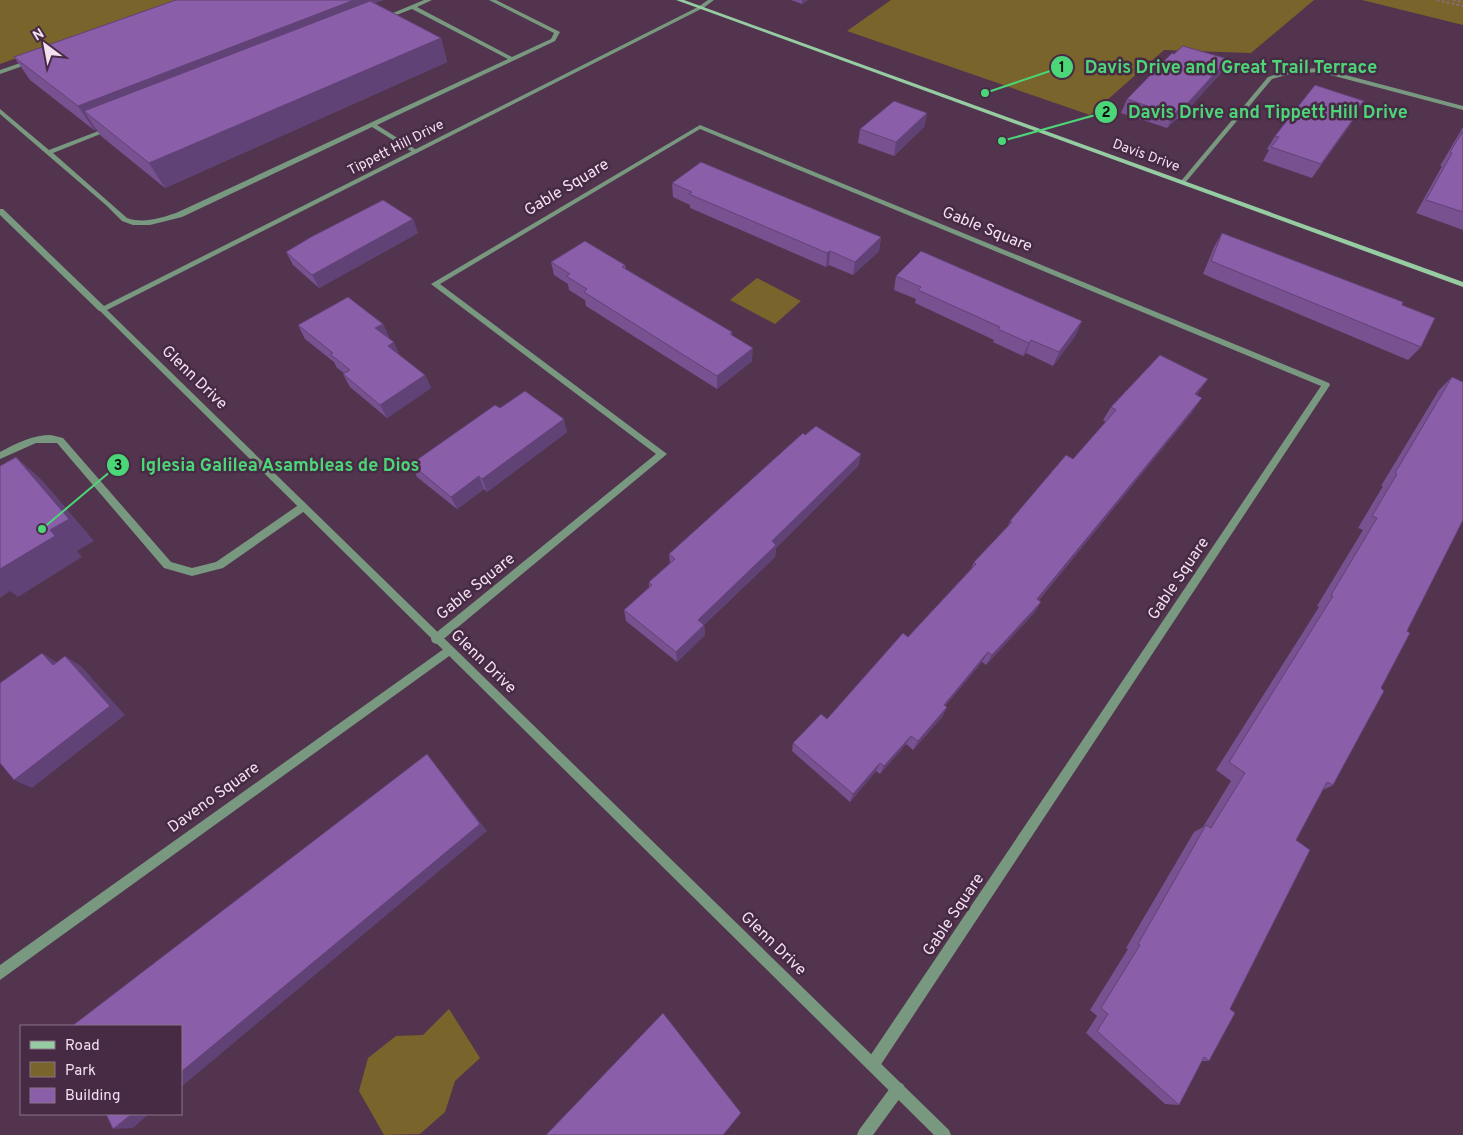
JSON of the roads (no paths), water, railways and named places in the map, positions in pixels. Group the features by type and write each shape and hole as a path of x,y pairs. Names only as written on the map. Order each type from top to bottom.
{"main road":[{"name":"Davis Drive","path":"679,0 1463,285"}],"street":[{"path":"376,21 429,0"},
{"path":"0,111 109,205 118,218 144,225 179,215 510,58 553,40 557,32 492,0"},
{"name":"Tippett Hill Drive","path":"102,309 700,8 711,0"},
{"path":"412,7 510,58"},
{"path":"0,72 38,59"},
{"path":"1183,182 1270,78 1280,74 1304,70 1332,72 1463,108"},
{"path":"49,152 122,123"},
{"path":"372,124 416,152"},
{"name":"Gable Square","path":"436,640 662,454 435,284 700,127 1326,385 873,1064"},
{"name":"Glenn Drive","path":"0,211 102,309 436,640 944,1135"},
{"path":"0,456 24,443 45,436 60,440 168,565 192,572 219,564 303,507"},
{"name":"Daveno Square","path":"0,973 448,651"},
{"path":"864,1135 898,1089"}],"place":[{"name":"Davis Drive and Great Trail Terrace","path":"985,93"},
{"name":"Davis Drive and Tippett Hill Drive","path":"1002,141"},
{"name":"Iglesia Galilea Asambleas de Dios","path":"42,529"}]}
